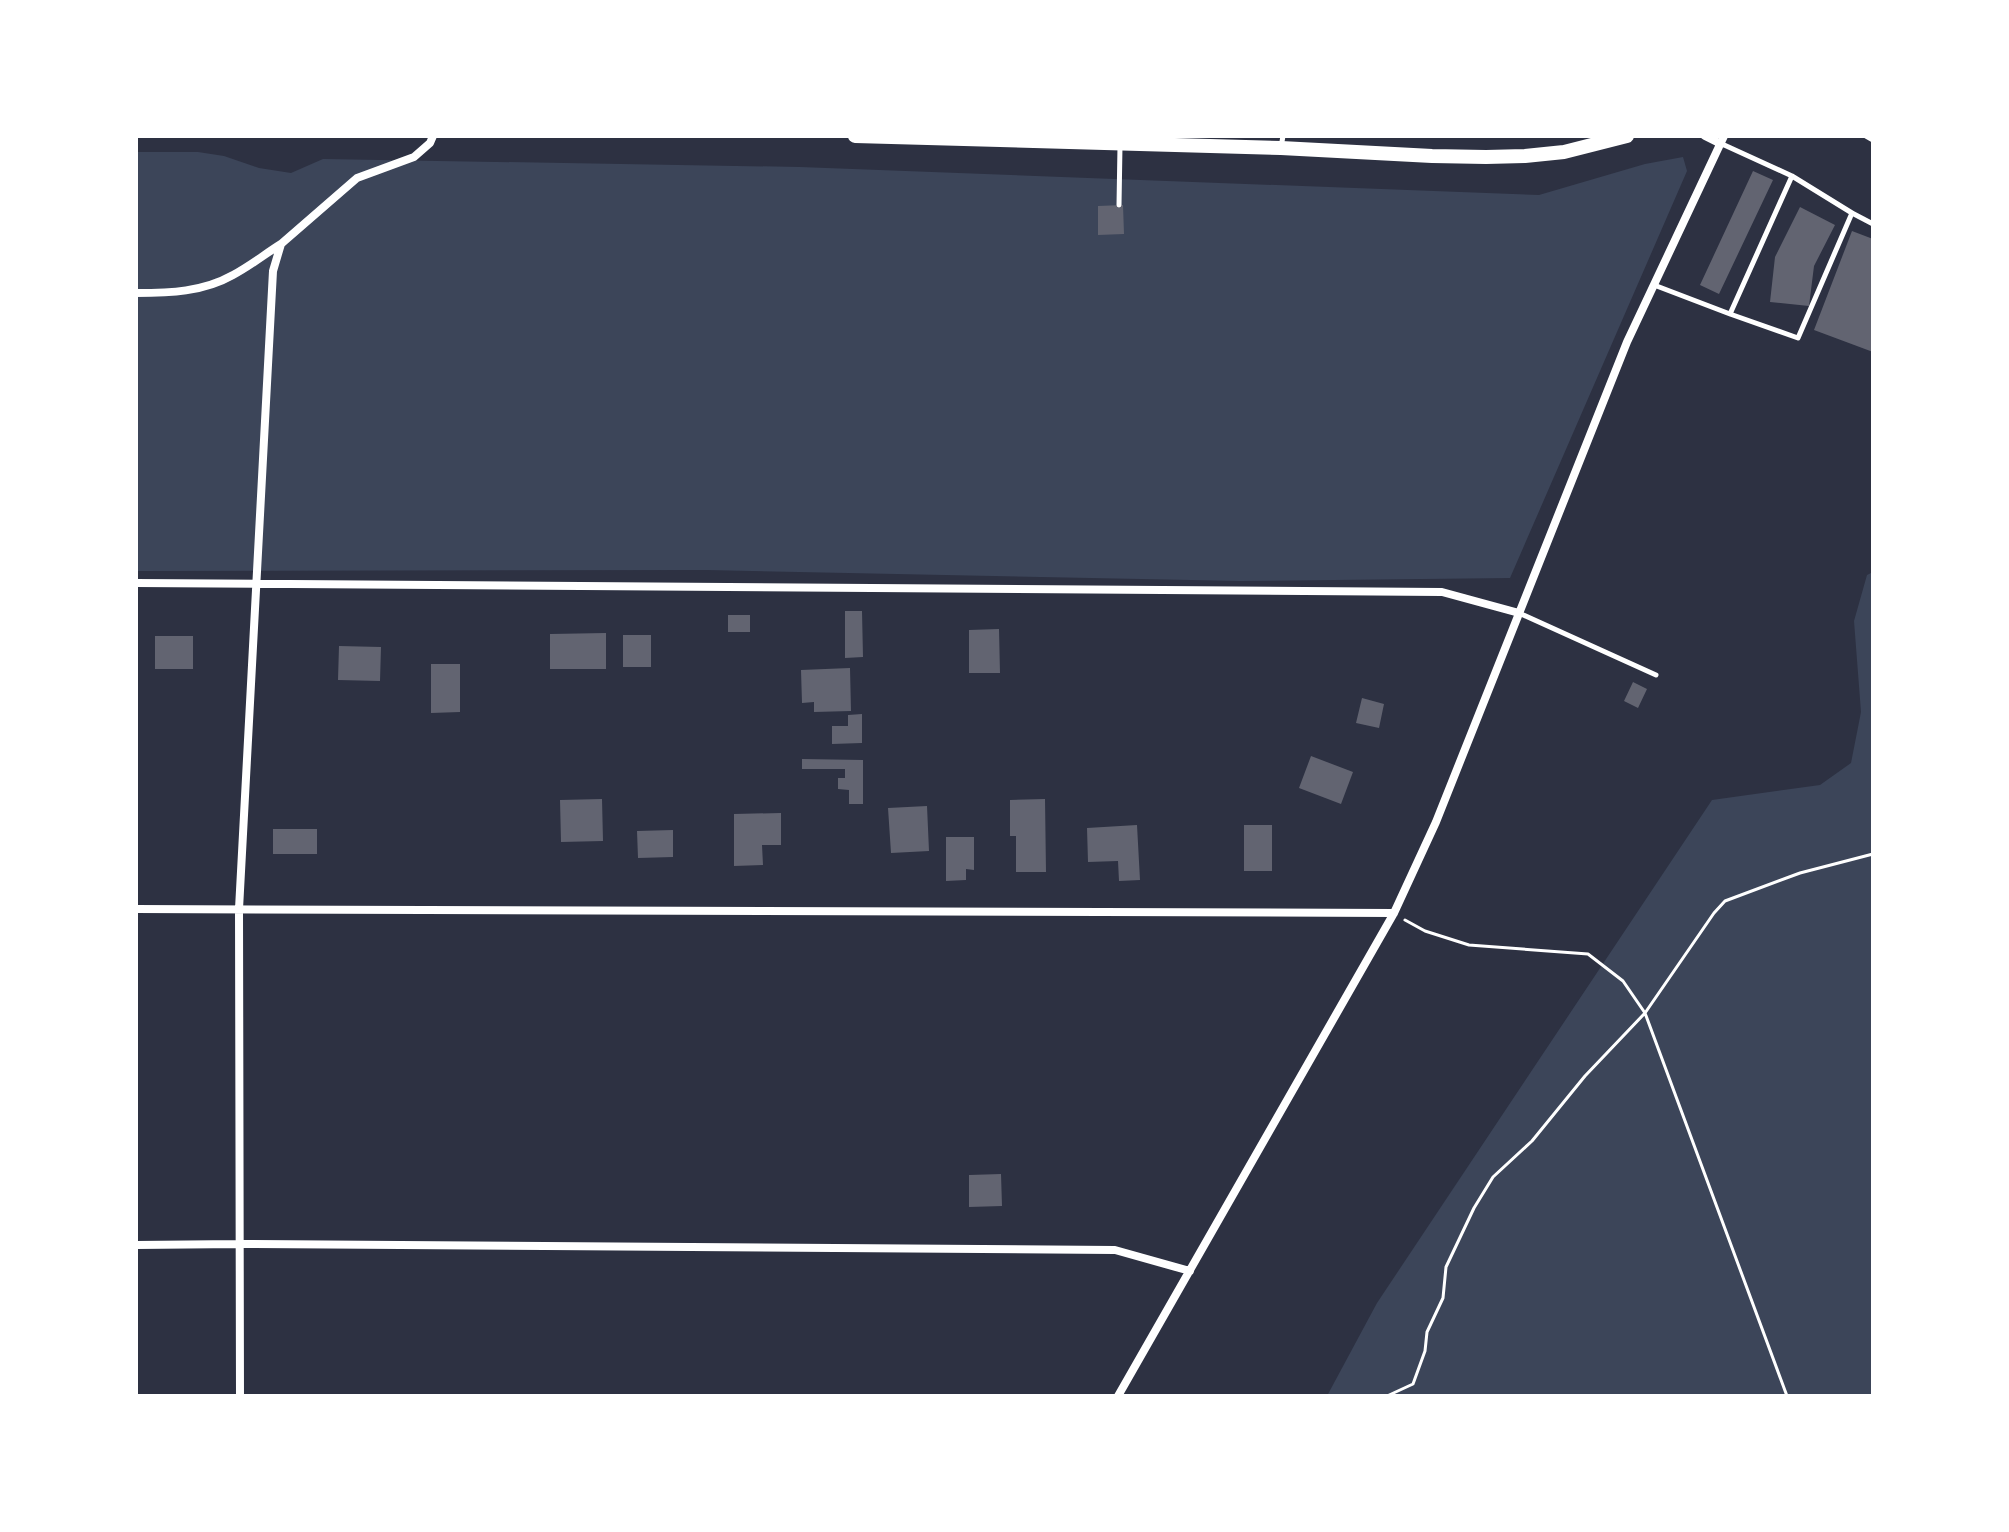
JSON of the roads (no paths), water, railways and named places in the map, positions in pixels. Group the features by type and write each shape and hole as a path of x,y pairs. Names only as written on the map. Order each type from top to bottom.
{"main road":[{"path":"855,136 1075,139 1120,143 1282,142 1432,156 1525,156 1564,152 1627,136"}],"street":[{"path":"136,293 177,292 205,287 232,276 281,244 357,178 414,157 430,143 433,136"},
{"path":"1118,1396 1394,913 1436,822 1627,342 1722,140 1705,136"},
{"path":"240,1396 239,909 273,271 281,244"},
{"path":"136,583 1442,592 1519,613"},
{"path":"136,909 1394,913"},
{"path":"136,1245 1115,1250 1190,1271"}],"lane":[{"path":"1866,136 1873,140"},
{"path":"1722,140 1792,176 1873,224"},
{"path":"1119,205 1120,143"},
{"path":"1730,314 1792,176"},
{"path":"1654,285 1798,338 1852,213"},
{"path":"1519,613 1656,675"}]}
